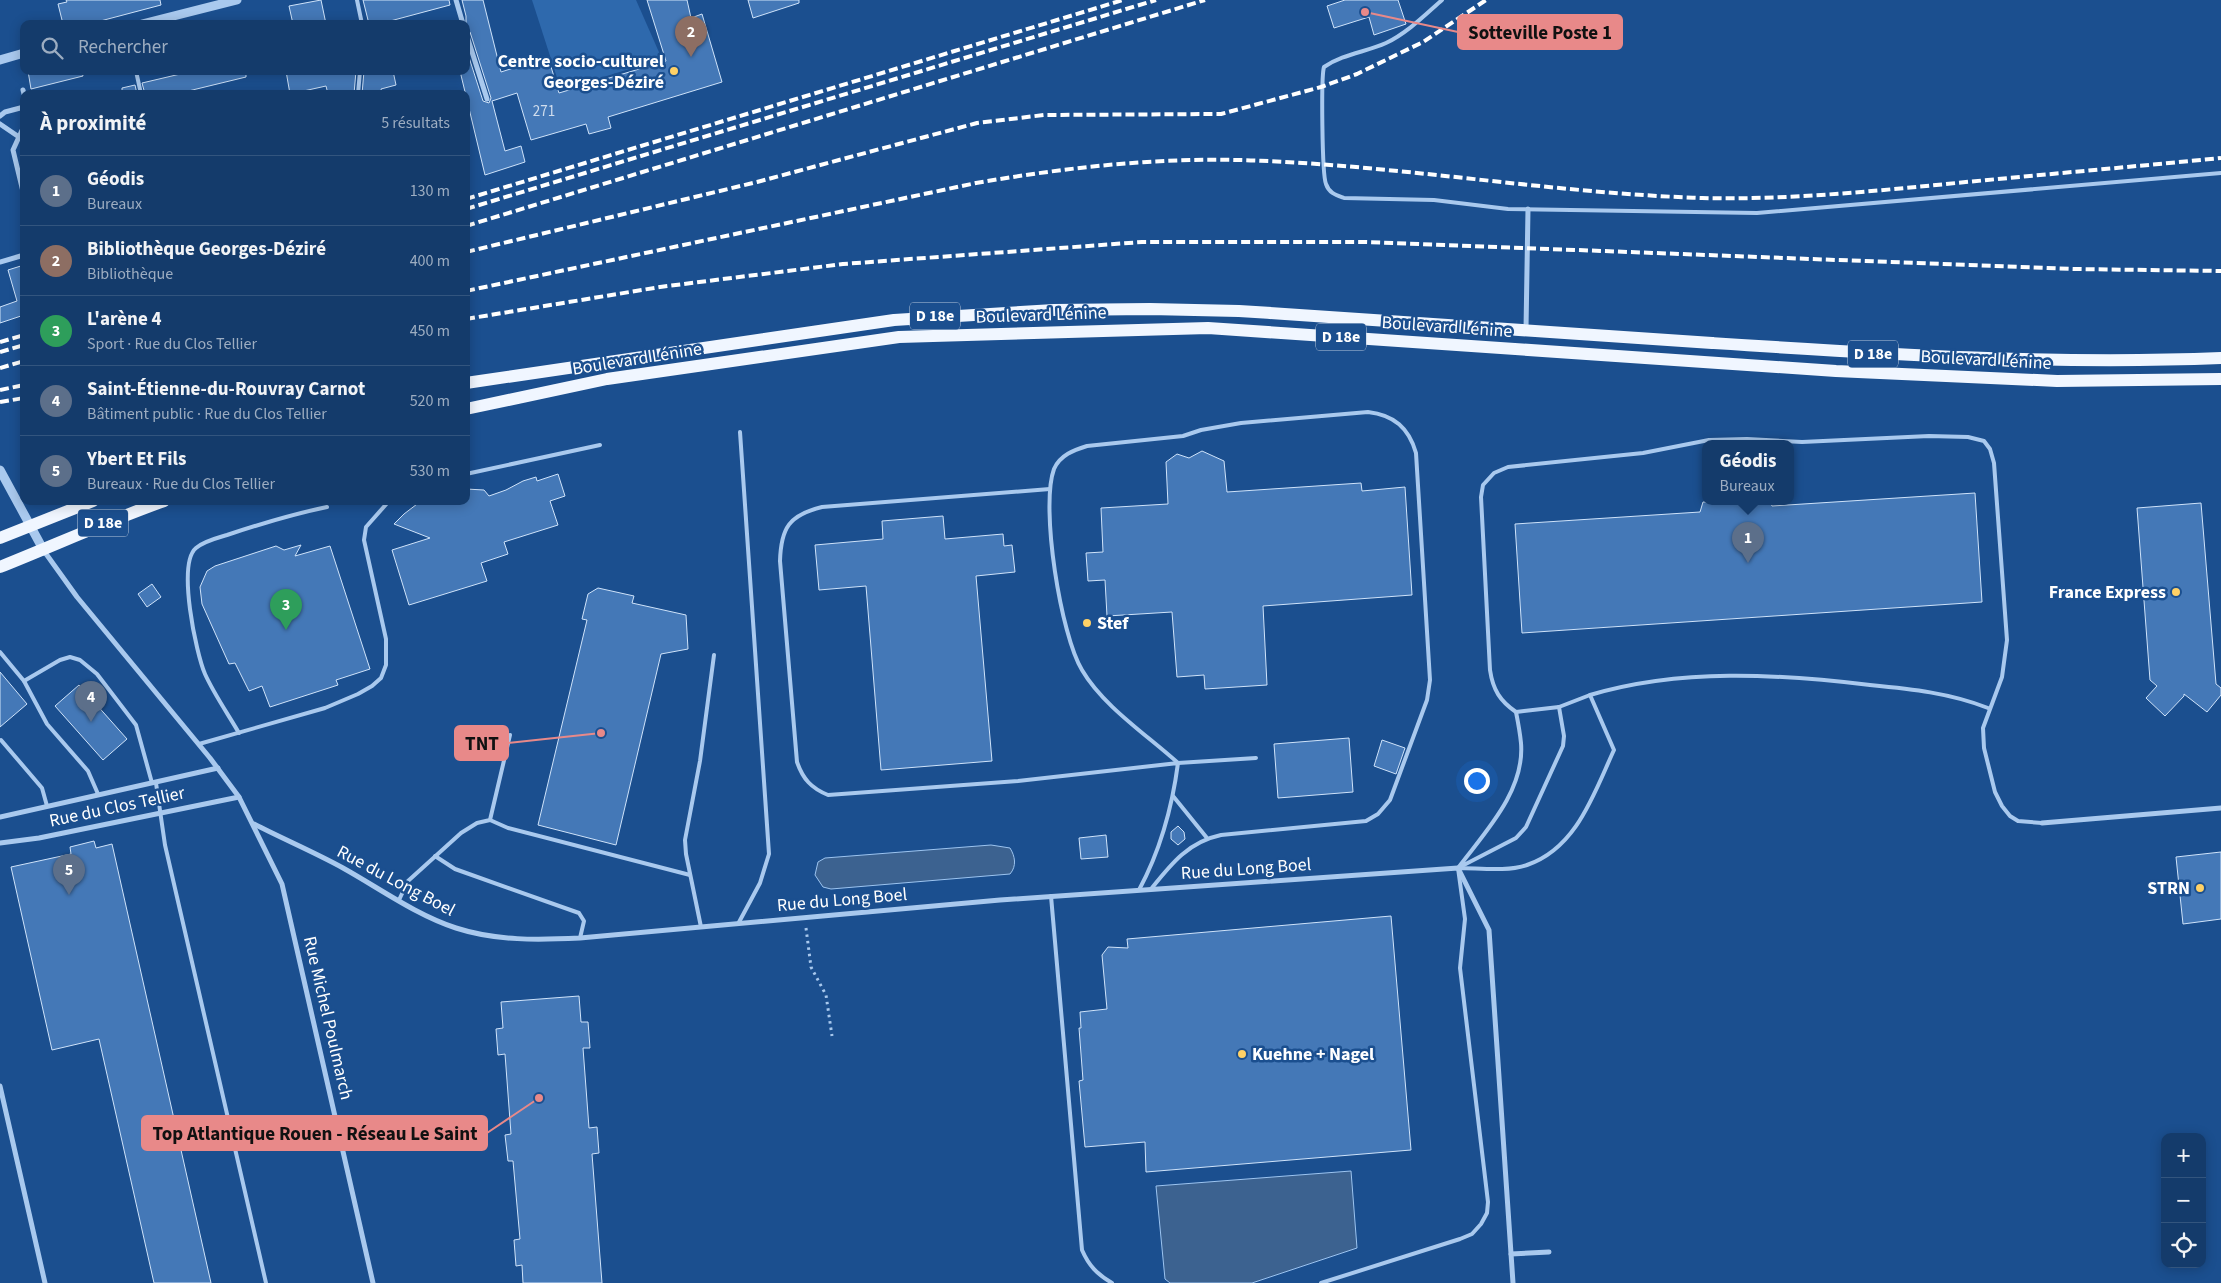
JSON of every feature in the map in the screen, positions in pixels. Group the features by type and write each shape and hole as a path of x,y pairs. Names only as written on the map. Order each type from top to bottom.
{"main road":[{"name":"D 18e","path":"470,382 884,321 968,314 1150,308 1219,310 1526,330"},
{"name":"Boulevard Lénine","path":"470,408 607,379 899,337 1208,328 1836,371 2057,381 2221,379"},
{"name":"Boulevard Lénine","path":"1526,330 1888,355 2149,361 2221,358"},
{"name":"D 18e","path":"0,538 82,505"},
{"name":"D 18e","path":"0,567 44,551 95,526 153,505"}],"street":[{"path":"157,20 234,0"},
{"path":"456,0 462,20"},
{"path":"470,46 487,99"},
{"path":"0,60 20,55"},
{"path":"0,116 5,112 20,108"},
{"path":"0,124 19,137 13,150 20,179"},
{"path":"1526,330 1528,209"},
{"path":"0,262 20,256"},
{"path":"0,470 44,551"},
{"name":"Rue Michel Poulmarch","path":"44,551 77,597 199,744 239,797 282,884 289,907 373,1283"},
{"name":"Rue du Clos Tellier","path":"0,817 218,768"},
{"name":"Rue du Clos Tellier","path":"0,843 39,838 239,797"},
{"path":"2042,823 2221,808"},
{"name":"Rue du Long Boel","path":"254,824 340,866 438,922 457,929 492,936 528,940 580,938 1051,896 1458,868"},
{"path":"1458,868 1489,930 1512,1283"},
{"path":"0,1086 44,1283"},
{"path":"1511,1254 1548,1252"}],"lane":[{"path":"357,0 361,20"},
{"path":"1442,0 1415,24 1386,43 1349,55 1324,66 1321,87 1325,183 1334,194 1344,198 1434,200 1528,209 1757,213 2221,173"},
{"path":"137,75 140,90"},
{"path":"358,90 360,75"},
{"path":"1151,889 1175,860 1189,847 1207,838 1366,821 1378,814 1390,800 1427,700 1430,680 1416,453 1412,440 1396,420 1382,414 1368,412 1241,423 1200,430 1183,436 1087,446 1072,450 1062,457 1054,468 1050,488 1050,536 1054,565 1070,640 1082,670 1101,695 1178,763"},
{"path":"738,924 760,883 769,854 740,432"},
{"path":"1794,442 1929,436 1968,437 1984,441 1990,449 1994,463 2007,640 2002,677 1988,708 1983,728 1984,748 1995,792 2010,816 2028,824 2042,823"},
{"path":"1709,440 1765,440"},
{"path":"1702,441 1643,453 1530,464 1508,468 1494,473 1483,485 1481,497 1490,670 1497,693 1503,703 1516,712 1559,707 1590,695 1653,680 1735,675 1816,678 1939,692 1988,708"},
{"path":"470,473 600,445"},
{"path":"1050,488 991,495 822,507 805,511 793,519 786,529 781,544 780,561 794,743 802,776 818,790 828,795 1018,781 1178,763 1256,758"},
{"path":"199,744 325,708 358,694 381,678 386,665 386,639 364,540 366,526 384,505"},
{"path":"239,734 206,676 198,658 187,581 190,555 196,548 207,542 274,520 327,507"},
{"path":"0,652 24,681 47,724 88,771 98,794"},
{"path":"701,927 690,875 686,840 700,761 714,655"},
{"path":"24,681 60,660 70,657 80,660 97,674 136,725 154,783 266,1283"},
{"path":"1458,868 1526,866 1554,849 1572,833 1582,819 1614,750 1590,695"},
{"path":"1458,868 1516,838 1526,827 1563,746 1564,736 1559,707"},
{"path":"1321,1283 1472,1234 1487,1213 1488,1202 1483,1148 1460,968 1465,919 1458,868 1504,807 1512,793 1521,757 1522,744 1516,712"},
{"path":"490,820 510,735"},
{"path":"1,740 42,788 47,806"},
{"path":"1139,890 1158,853 1173,796 1178,763"},
{"path":"1173,796 1207,838"},
{"path":"399,900 408,881 435,856 477,823 490,820 508,828 690,875"},
{"path":"435,856 455,869 579,913 584,921 580,938"},
{"path":"1051,896 1082,1250 1087,1262 1096,1273 1112,1283"}],"path":[{"path":"805,918 811,967 826,995 832,1036"}],"shaded area":[{"path":"532,0 636,0 662,59 561,90"},
{"path":"991,845 1010,848 1013,854 1014,868 1010,874 831,889 823,887 815,875 818,862 825,858"},
{"path":"1351,1171 1357,1248 1252,1283 1170,1283 1165,1279 1156,1186"}],"building":[{"path":"66,0 160,0 161,5 104,20 62,20 58,4 67,2"},
{"path":"321,0 325,20 292,20 289,6"},
{"path":"363,0 449,0 450,5 394,20 368,20"},
{"path":"462,0 483,0 501,72 548,57 559,93 666,61 647,0 687,0 691,18 702,14 722,82 608,117 611,128 589,134 586,124 531,140 517,93 492,101 505,151 521,146 525,162 485,175 470,113 470,90 465,90 461,75 470,75 470,60 483,101 489,103 491,98 470,32 470,20 466,20"},
{"path":"748,0 799,0 799,3 753,18"},
{"path":"1345,0 1398,0 1406,24 1374,35 1369,17 1334,28 1327,6"},
{"path":"29,75 83,75 83,76 31,89"},
{"path":"176,75 246,75 246,77 192,90 144,90 142,83"},
{"path":"287,75 356,75 354,90 327,90 326,86 308,90 289,90"},
{"path":"364,75 394,75 396,85 381,90 362,90"},
{"path":"135,85 136,90 122,90 122,88"},
{"path":"20,266 20,316 0,323 0,307 17,301 8,270"},
{"path":"1202,451 1224,461 1227,492 1361,483 1362,491 1405,487 1412,595 1263,606 1267,685 1205,689 1204,675 1177,677 1172,612 1107,616 1105,580 1088,581 1086,553 1103,552 1101,508 1168,504 1166,462 1177,454 1189,458"},
{"path":"558,474 565,496 550,501 558,525 504,542 508,554 481,563 487,581 409,605 392,550 430,538 394,524 404,514 416,505 470,505 470,489 484,490 489,496 523,481 536,477 537,481"},
{"path":"1975,493 1982,602 1522,633 1515,524 1700,512 1702,505 1794,505"},
{"name":"France Express","path":"2201,503 2216,684 2221,688 2221,695 2207,712 2184,694 2165,716 2146,698 2157,686 2150,680 2137,508"},
{"path":"943,516 945,539 1003,534 1004,546 1012,545 1015,572 976,576 992,761 881,770 866,586 819,590 815,545 883,539 882,521"},
{"path":"301,545 295,556 330,546 370,669 336,680 338,685 270,707 262,686 249,691 235,663 229,664 202,604 200,587 207,571 215,566 276,546 284,550"},
{"path":"152,584 161,597 147,607 138,594"},
{"path":"598,588 634,596 632,603 686,615 688,649 661,654 616,845 538,825 587,620 582,619 588,594"},
{"path":"0,672 27,704 0,727"},
{"path":"79,685 127,739 103,760 55,706"},
{"path":"1349,738 1353,792 1278,798 1274,744"},
{"path":"1382,740 1405,748 1396,774 1374,766"},
{"path":"1178,826 1184,832 1185,839 1178,845 1171,839 1171,832"},
{"path":"1106,835 1108,857 1081,859 1079,838"},
{"path":"94,841 96,848 112,844 211,1283 154,1283 99,1039 52,1050 11,867 71,854 70,847"},
{"name":"STRN","path":"2221,852 2221,919 2183,924 2176,857"},
{"name":"Kuehne + Nagel","path":"1391,916 1411,1150 1146,1172 1145,1142 1085,1147 1079,1081 1083,1080 1079,1028 1081,1028 1080,1012 1107,1009 1102,955 1108,947 1128,948 1127,939"},
{"path":"579,996 581,1022 588,1022 590,1048 583,1048 589,1128 597,1127 599,1153 592,1154 602,1283 523,1283 522,1265 516,1266 514,1240 520,1239 513,1161 508,1161 505,1135 511,1134 505,1054 498,1055 496,1029 503,1028 501,1002"}],"railway":[{"path":"470,198 1123,0"},
{"path":"470,208 1156,0"},
{"path":"470,225 1205,0"},
{"path":"470,251 757,182 977,123 1044,115 1221,114 1321,87 1357,74 1423,42 1486,0"},
{"path":"470,290 976,183 1041,173 1139,162 1238,160 1296,163 1412,172 1586,191 1732,198 1793,197 1855,192 2221,158"},
{"path":"470,318 660,287 843,264 1142,242 1366,242 2074,269 2221,271"},
{"path":"0,342 20,336"},
{"path":"0,352 20,346"},
{"path":"0,368 20,362"},
{"path":"0,390 20,386"},
{"path":"0,402 20,399"}],"place":[{"name":"Sotteville Poste 1","path":"1365,12"},
{"name":"Bibliothèque Georges-Déziré","path":"691,57"},
{"name":"Centre socio-culturel Georges-Déziré","path":"674,71"},
{"name":"Géodis","path":"1748,563"},
{"name":"France Express","path":"2176,592"},
{"name":"Stef","path":"1087,623"},
{"name":"L'arène 4","path":"286,630"},
{"name":"Saint-Étienne-du-Rouvray Carnot","path":"91,722"},
{"name":"TNT","path":"601,733"},
{"name":"STRN","path":"2200,888"},
{"name":"Ybert Et Fils","path":"69,895"},
{"name":"Kuehne + Nagel","path":"1242,1054"},
{"name":"Top Atlantique Rouen - Réseau Le Saint","path":"539,1098"}]}
